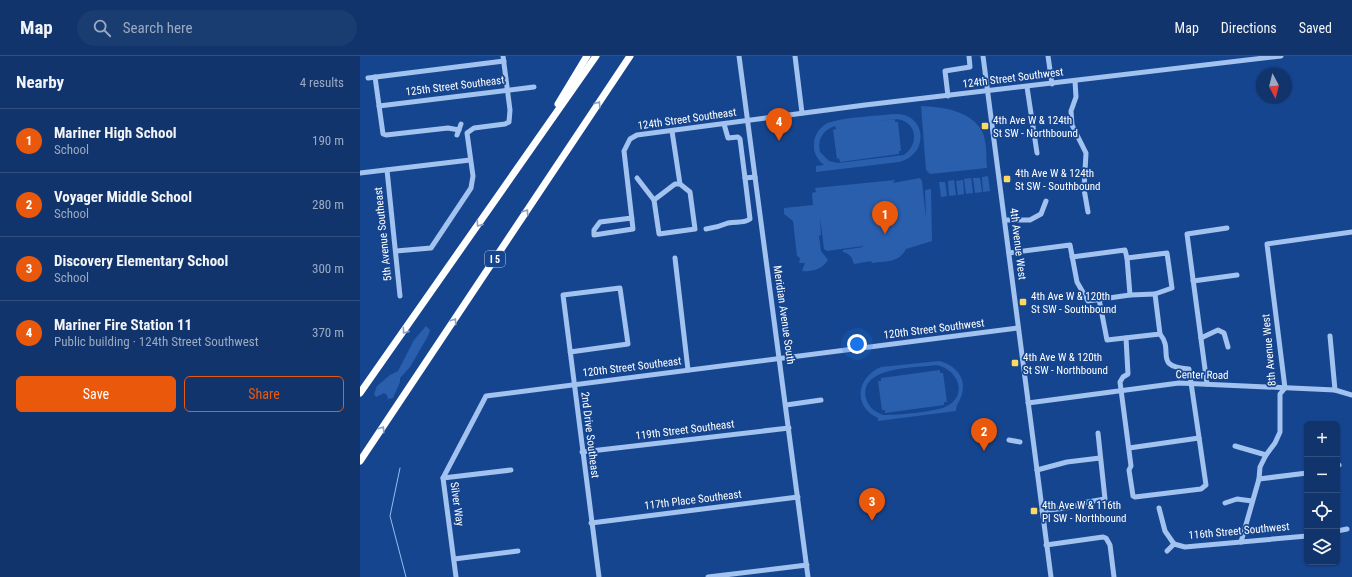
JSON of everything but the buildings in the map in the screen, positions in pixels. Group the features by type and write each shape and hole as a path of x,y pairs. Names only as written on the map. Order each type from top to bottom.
{"highway":[{"path":"533,146 587,56"},
{"path":"360,393 596,56"},
{"name":"I 5","path":"360,462 630,56"}],"street":[{"name":"Meridian Avenue South","path":"739,56 808,577"},
{"path":"795,56 802,114"},
{"path":"948,96 945,71 970,67 969,56"},
{"name":"4th Avenue West","path":"983,56 1051,577"},
{"path":"1048,56 1052,84"},
{"path":"1225,56 1226,62"},
{"name":"124th Street Southwest","path":"748,121 1281,56"},
{"path":"368,78 503,59 508,90 509,122 470,130 467,137 473,176 471,188 431,248 396,251"},
{"path":"375,77 382,131 386,135 448,128 459,129"},
{"path":"1075,81 1076,97 1071,111 1072,125 1086,153 1084,189 1088,212"},
{"name":"125th Street Southeast","path":"379,106 534,87"},
{"path":"1027,88 1037,153"},
{"name":"124th Street Southeast","path":"632,218 624,151 630,139 637,135 748,121"},
{"path":"706,229 722,227 728,223 746,222 750,219 740,139 738,137 728,138 724,124"},
{"path":"637,178 654,200 659,234 695,229 690,192 680,184 672,131"},
{"path":"360,173 470,160"},
{"name":"5th Avenue Southeast","path":"387,170 400,296"},
{"path":"745,178 755,177"},
{"path":"654,200 675,184 680,184"},
{"path":"1005,220 1030,220 1041,214 1046,201"},
{"path":"632,218 634,229 594,235 594,230 600,222 632,218"},
{"path":"1207,384 1187,234 1227,228"},
{"name":"8th Avenue West","path":"1241,542 1259,479 1260,467 1266,455 1276,443 1280,432 1280,394 1285,388 1267,244 1352,232"},
{"path":"1009,253 1070,245 1077,282 1088,301 1130,295 1156,294 1172,288 1167,253 1126,258"},
{"path":"1072,257 1125,250 1130,295"},
{"path":"675,258 688,370"},
{"path":"1193,280 1237,275"},
{"name":"2nd Drive Southeast","path":"570,352 628,344 620,288 563,295 582,452 591,523 599,577"},
{"path":"1126,338 1128,374 1123,377 1120,382 1131,466 1129,470 1132,492 1135,497 1201,489 1206,485 1189,369 1174,368 1166,358 1163,337 1160,334 1156,294"},
{"path":"1099,299 1107,340 1160,334"},
{"name":"120th Street Southwest","path":"780,358 1018,328"},
{"path":"1201,338 1218,330 1224,333 1228,347"},
{"path":"1330,336 1335,390"},
{"name":"120th Street Southeast","path":"486,396 780,358"},
{"name":"Center Road","path":"1028,403 1179,383 1335,390 1352,395"},
{"name":"Silver Way","path":"456,577 443,478 486,396"},
{"path":"786,406 821,400"},
{"name":"119th Street Southeast","path":"582,452 789,428"},
{"path":"1042,511 1073,507 1082,503 1105,499 1098,433"},
{"path":"1129,448 1199,438"},
{"path":"1009,440 1020,442"},
{"path":"1235,446 1266,455"},
{"path":"1037,470 1068,462 1100,458"},
{"path":"443,478 511,470"},
{"path":"1259,479 1304,473"},
{"name":"117th Place Southeast","path":"591,523 798,497"},
{"path":"1225,503 1237,499 1252,501"},
{"path":"1159,508 1165,531 1174,544 1167,551"},
{"path":"1340,531 1347,529"},
{"path":"1046,545 1103,536 1110,545 1114,577"},
{"name":"116th Street Southwest","path":"1174,544 1185,547 1304,536"},
{"path":"454,559 518,551"},
{"path":"708,577 806,565"}],"shaded area":[{"path":"921,106 938,107 955,111 970,118 977,124 985,139 987,168 930,174 926,170"},
{"path":"894,114 905,115 913,120 918,126 920,143 916,151 909,158 899,162 816,172 816,166 824,165 816,156 814,150 816,135 823,126 840,120","holes":["895,119 907,123 914,132 913,144 904,155 838,163 829,161 820,152 820,139 827,130 835,126 836,129 833,130 837,159 839,158 840,162 899,154 899,151 901,151 898,122 895,122"]},
{"path":"988,176 990,191 983,192 982,177"},
{"path":"920,178 922,181 926,219 925,190 931,189 932,241 906,249 900,257 896,259 872,263 871,261 854,264 850,256 843,252 843,250 863,246 827,251 824,249 820,217 821,235 819,236 821,251 828,260 823,266 817,269 802,271 805,263 799,263 800,258 797,256 793,221 784,214 784,208 813,205 812,193 816,192 815,188 895,180 893,183"},
{"path":"971,178 973,193 966,194 964,179"},
{"path":"973,178 980,178 982,192 975,193"},
{"path":"954,180 956,195 949,196 948,181"},
{"path":"963,180 964,194 958,195 956,181"},
{"path":"939,182 945,182 947,196 941,197"},
{"path":"426,326 430,330 428,336 410,367 400,378 400,382 393,398 388,399 387,395 384,393 376,397 374,394 377,386 390,375 398,371 414,340"},
{"path":"939,361 951,366 959,374 963,384 963,390 956,411 878,421 878,418 870,413 864,406 861,399 861,392 863,384 867,378 881,367","holes":["936,365 944,368 955,377 959,390 957,397 945,407 924,412 883,415 872,409 868,404 866,398 866,388 871,380 880,374 903,368"]},
{"path":"940,370 940,373 943,373 947,402 944,402 944,405 885,413 885,410 882,410 878,381 881,381 881,378"}],"waterway":[{"path":"400,468 390,516 406,577"}],"place":[{"name":"4th Ave W & 124th St SW - Northbound","path":"985,126"},
{"name":"Mariner Fire Station 11","path":"779,141"},
{"name":"4th Ave W & 124th St SW - Southbound","path":"1007,179"},
{"name":"Mariner High School","path":"885,234"},
{"name":"4th Ave W & 120th St SW - Southbound","path":"1023,302"},
{"name":"4th Ave W & 120th St SW - Northbound","path":"1015,363"},
{"name":"Voyager Middle School","path":"984,451"},
{"name":"4th Ave W & 116th Pl SW - Northbound","path":"1034,511"},
{"name":"Discovery Elementary School","path":"872,521"}]}
